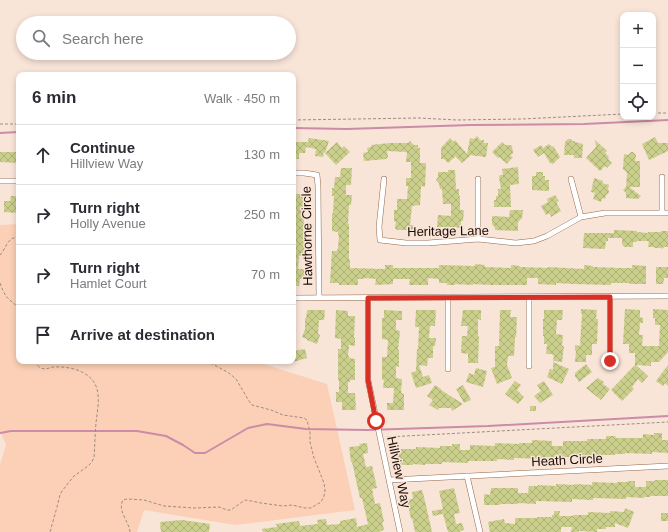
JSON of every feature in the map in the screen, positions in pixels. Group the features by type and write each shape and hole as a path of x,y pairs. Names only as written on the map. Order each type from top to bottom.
{"street":[{"name":"Hawthorne Circle","path":"296,173 304,172 317,175 319,298"},
{"path":"662,177 662,213"},
{"name":"Heritage Lane","path":"384,179 379,227 380,240 406,243 428,243 478,239 516,243 534,241 547,236 581,217 605,213 668,213"},
{"path":"478,179 478,239"},
{"path":"571,179 581,217"},
{"path":"0,181 16,181"},
{"path":"296,298 668,296"},
{"path":"448,297 448,369"},
{"path":"529,366 530,297"},
{"path":"610,297 610,361"},
{"name":"Hillview Way","path":"368,298 368,380 400,532"},
{"name":"Heath Circle","path":"389,480 668,466"},
{"path":"467,476 480,532"}],"path":[{"path":"656,113 668,113"},
{"path":"296,120 418,118 464,120 522,119 620,114"},
{"path":"0,124 16,124"},
{"path":"0,255 4,251 8,241 11,238 16,237"},
{"path":"0,283 4,294 16,306"},
{"path":"37,364 41,368 45,369 53,367 80,371 94,381 98,396 94,457 92,462 74,476 62,491 50,532"},
{"path":"130,532 130,528 122,512 122,503 127,499 144,500 164,506 196,508 219,507 231,510 246,500 283,506 292,505 311,508 321,502 324,496 324,483 314,458 307,420 252,406 236,379 229,373 212,364"},
{"path":"380,436 386,437 668,422"}],"shaded area":[{"path":"16,224 16,364 264,364 327,384 355,510 235,525 144,510 137,532 0,532 0,464 6,445 0,431 0,225"}],"building":[{"path":"477,136 480,140 484,140 484,143 488,143 486,157 469,155 470,156 462,163 455,156 448,163 444,159 441,159 441,148 450,138 453,142 455,140 467,154 470,138 474,139"},
{"path":"655,137 658,143 668,143 668,151 649,160 642,144"},
{"path":"309,138 329,141 323,157 315,156 316,149 306,147 305,153 299,153 299,159 296,159 296,142 308,142"},
{"path":"568,139 583,144 582,158 574,158 574,155 564,155 565,142"},
{"path":"595,140 607,151 605,153 612,163 607,168 605,166 600,171 586,158 596,147"},
{"path":"410,141 414,145 418,145 418,148 420,148 420,163 426,163 425,187 421,186 420,205 412,206 410,225 413,225 413,230 397,230 395,228 396,222 394,221 394,210 397,210 397,199 407,199 408,186 406,186 406,178 411,178 411,162 406,162 407,152 387,151 388,157 386,159 364,161 363,153 368,152 367,148 371,147 371,145 408,143"},
{"path":"337,142 342,148 344,146 350,152 336,165 325,153"},
{"path":"502,142 505,145 512,146 513,153 510,156 513,157 507,164 492,152"},
{"path":"549,144 554,147 560,157 553,164 550,163 544,153 538,157 533,150 541,145 543,148"},
{"path":"0,152 16,152 16,163 0,162"},
{"path":"631,152 636,155 635,161 640,161 640,187 629,187 641,196 638,199 626,198 626,193 623,190 626,187 627,173 623,169 624,154 628,155"},
{"path":"518,167 519,184 510,185 511,207 494,207 494,200 496,200 496,196 498,196 498,189 501,189 499,177 500,175 503,175 502,169"},
{"path":"341,168 352,168 351,185 346,185 346,195 352,195 351,205 349,205 348,224 350,268 385,269 385,265 393,265 393,268 439,268 439,265 475,266 475,264 485,265 485,267 511,268 511,265 520,267 584,269 584,265 593,267 632,268 632,265 646,266 646,284 538,284 538,278 527,278 527,285 447,285 447,283 439,283 439,279 428,278 428,285 409,285 410,279 393,279 393,284 375,285 376,279 364,278 358,279 358,285 339,285 339,283 330,283 332,251 337,251 338,249 339,235 338,232 332,231 334,196 332,196 332,188 334,188 335,177 340,177"},
{"path":"448,170 455,170 456,189 459,189 460,196 460,210 464,210 461,228 437,227 438,215 451,216 451,204 443,204 442,189 440,189 439,183 436,180 438,177 438,172 448,172"},
{"path":"536,172 543,172 545,180 549,180 549,191 532,190 532,176 536,176"},
{"path":"594,178 609,185 608,194 606,195 605,199 602,198 601,202 593,199 595,193 591,192"},
{"path":"296,194 305,194 303,234 305,234 305,256 299,256 298,269 305,269 305,279 300,279 299,286 296,286"},
{"path":"555,195 559,201 557,204 561,211 551,217 550,213 546,215 541,206 548,202 547,199"},
{"path":"11,196 16,196 16,213 4,212 4,201 10,201"},
{"path":"510,210 523,210 522,218 518,222 518,231 495,230 492,224 492,216 509,217"},
{"path":"614,230 648,233 668,231 668,247 664,247 662,249 648,247 649,241 637,241 633,242 633,247 624,247 622,244 622,238 608,238 605,249 583,248 584,233 614,233"},
{"path":"656,267 668,267 668,278 664,278 663,284 656,284"},
{"path":"581,309 597,310 597,344 592,344 592,355 586,355 586,362 575,362 575,345 580,346"},
{"path":"625,309 640,310 640,317 643,318 643,323 640,323 639,335 643,335 642,346 659,346 660,325 655,325 653,309 668,310 668,352 659,362 651,362 651,366 636,365 648,376 642,383 638,379 632,387 634,389 622,401 611,390 635,365 635,353 629,353 629,344 623,344"},
{"path":"307,310 325,310 324,320 319,320 318,334 320,335 317,344 302,337 305,329"},
{"path":"336,310 348,311 348,316 355,316 355,346 349,345 348,356 349,358 355,359 355,380 350,380 350,382 348,382 348,393 355,393 356,410 342,410 342,402 336,402 336,392 339,392 338,349 341,349 341,339 335,338"},
{"path":"384,310 402,311 402,320 396,320 396,330 400,331 398,350 399,367 396,366 396,378 402,379 401,393 404,394 404,410 387,410 387,403 393,403 394,388 383,388 384,380 382,380 382,357 387,357 388,340 382,339 382,318 384,318"},
{"path":"416,310 436,310 435,326 430,326 429,338 436,338 435,346 433,346 433,358 428,358 427,366 419,365 423,377 429,375 432,383 416,388 411,373 416,371 418,349 419,327 415,327"},
{"path":"463,310 481,310 481,320 478,319 478,363 468,363 468,354 461,353 462,336 467,336 468,326 461,326"},
{"path":"500,310 511,310 510,317 517,317 514,356 508,356 507,365 512,378 497,384 491,368 495,367 495,346 499,346"},
{"path":"544,310 563,310 562,320 557,320 556,334 563,335 562,346 564,346 562,362 553,361 554,355 546,354 547,344 544,344 543,336"},
{"path":"305,349 307,358 296,361 296,350"},
{"path":"553,362 569,369 562,384 547,377 550,369 553,370"},
{"path":"586,364 592,372 579,382 575,376 575,373"},
{"path":"668,365 668,386 665,383 663,386 656,381"},
{"path":"476,368 487,371 483,387 466,382 469,373 474,375"},
{"path":"598,378 610,389 601,400 586,388"},
{"path":"515,381 521,385 517,390 524,397 518,404 505,394"},
{"path":"544,381 553,395 540,403 534,396 541,391 537,385"},
{"path":"435,385 463,404 452,411 451,408 439,408 438,410 429,405 433,400 427,396"},
{"path":"463,385 471,400 464,403 456,389"},
{"path":"530,406 536,406 536,411 530,411"},
{"path":"654,433 662,433 662,440 668,440 668,453 625,453 589,456 570,455 570,457 559,458 514,458 514,460 497,459 497,461 468,461 468,463 442,462 442,464 397,465 398,449 416,449 416,447 440,448 440,446 460,444 460,450 470,450 470,445 495,446 495,443 532,443 532,440 552,441 552,446 563,446 563,441 606,439 606,436 616,436 615,438 643,438 643,434 654,435"},
{"path":"367,443 368,453 363,454 366,467 372,466 377,488 372,489 375,504 380,503 384,530 378,532 263,532 262,529 277,527 276,524 299,521 300,526 318,524 317,520 326,519 327,525 340,524 340,521 356,518 357,527 368,524 351,462 349,447 360,446 359,444"},
{"path":"668,480 668,496 650,496 644,498 626,497 626,499 572,499 572,502 536,501 536,504 518,503 484,505 484,494 490,495 491,488 518,488 518,493 528,493 529,486 538,485 592,485 592,482 617,483 635,481 635,487 646,487 646,481"},
{"path":"454,488 460,513 454,514 456,524 462,523 464,530 460,532 448,532 443,514 433,516 432,511 443,509 439,491"},
{"path":"422,490 432,532 415,532 412,518 411,519 407,500 413,499 412,492"},
{"path":"625,508 634,512 628,528 615,523 615,527 597,529 597,532 571,532 572,527 561,527 561,532 490,532 488,522 504,519 505,523 515,524 515,518 552,517 552,515 554,515 554,511 560,511 559,515 561,516 573,516 588,515 588,512 624,512"},
{"path":"661,513 668,513 668,521 661,521"},
{"path":"182,520 210,524 209,532 161,532 160,522"}],"waterway":[{"path":"296,128 347,129 471,125 584,124 668,120"},
{"path":"0,133 16,132"},
{"path":"0,433 11,431 137,431 166,436 195,453 205,453 248,428 267,424 306,429 367,430 488,426 668,416"}],"route":[{"path":"376,421 368,380 368,298 610,297 610,361"}]}
